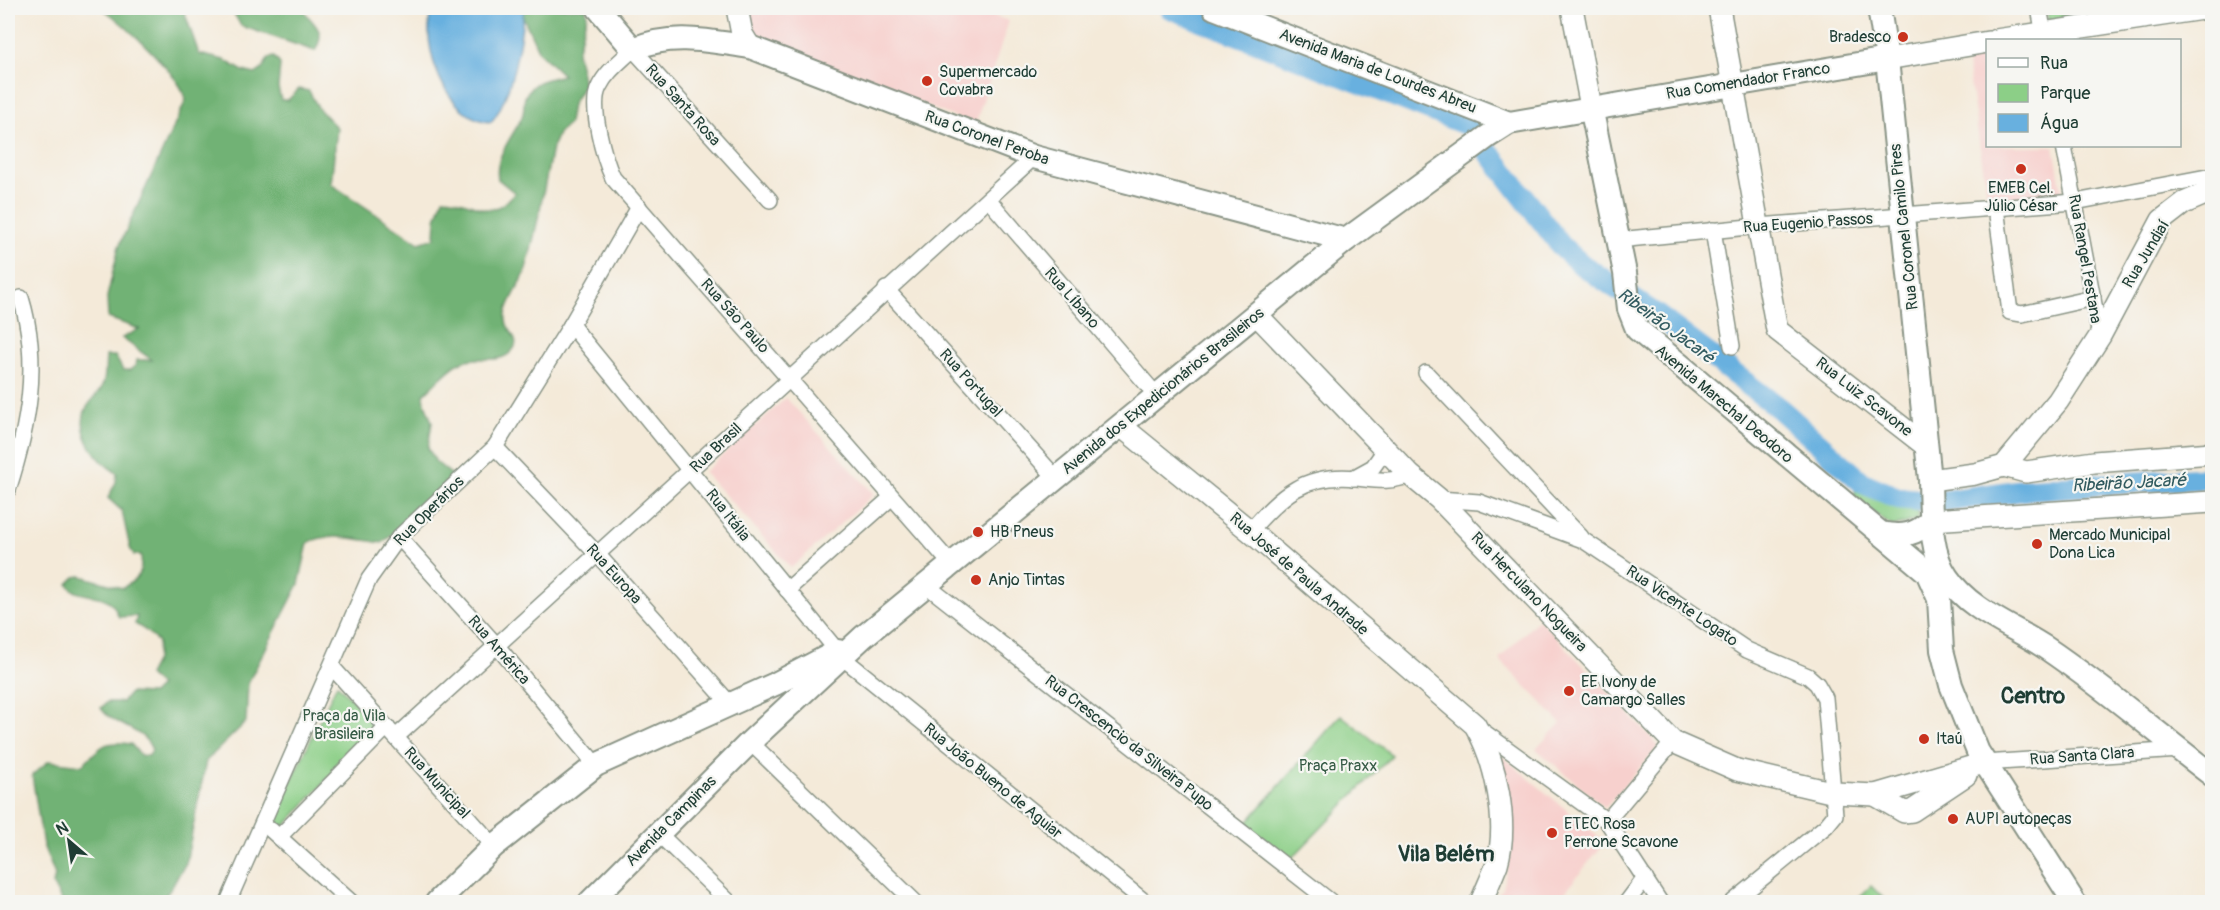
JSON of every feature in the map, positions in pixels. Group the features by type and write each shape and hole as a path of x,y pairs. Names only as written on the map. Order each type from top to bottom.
{"main road":[{"name":"Rua Santa Rosa","path":"598,8 633,49"},
{"name":"Avenida Maria de Lourdes Abreu","path":"1214,8 1509,123"},
{"name":"Avenida Marechal Deodoro","path":"1572,8 1625,273 1629,309 1637,329 1652,344 1927,572 1939,599 1940,613"},
{"name":"Rua Luiz Scavone","path":"1719,8 1777,330 1926,446 1931,517 1939,560 1947,577 1972,604 2045,648 2134,710 2212,775"},
{"name":"Rua Coronel Camilo Pires","path":"1879,8 1887,59 1926,446"},
{"path":"2008,39 2044,36 2209,8"},
{"path":"707,40 738,14 742,34 750,47"},
{"name":"Rua Coronel Peroba","path":"633,49 668,38 707,40 750,47 1034,158 1346,240"},
{"name":"Rua Comendador Franco","path":"1509,123 1592,107 1986,42"},
{"name":"Avenida dos Expedicionários Brasileiros","path":"841,654 1346,240 1509,123"},
{"name":"Rua Jundiaí","path":"2004,466 2058,401 2100,336 2162,220 2184,204 2212,191"},
{"name":"Rua Herculano Nogueira","path":"1257,315 1385,450 1410,475 1440,499 1673,742 1737,770 1835,794 1875,795 1984,762"},
{"name":"Rua José de Paula Andrade","path":"1120,426 1250,531 1476,725"},
{"path":"1930,483 2004,466 2026,472 2094,462 2212,453"},
{"path":"1880,532 1899,537 1919,532 1931,517 2212,502"},
{"path":"1972,604 1960,602 1940,613 1942,650 1951,685 1984,762 2074,903"},
{"path":"437,903 494,846 596,765 841,654"},
{"name":"Avenida Campinas","path":"590,903 841,654"},
{"path":"785,679 794,697 792,705"},
{"name":"Avenida Campinas","path":"751,741 785,679"},
{"path":"1476,725 1489,748 1496,779 1501,841 1497,863 1481,903"},
{"path":"1875,795 1904,812 1912,811 1984,762"},
{"path":"1895,805 1896,795 1905,786"}],"street":[{"path":"2039,8 2044,36"},
{"name":"Rua Santa Rosa","path":"633,49 770,200"},
{"name":"Rua São Paulo","path":"633,49 605,76 597,90 599,136 604,159 613,178 951,564"},
{"name":"Rua Rangel Pestana","path":"2064,147 2100,336"},
{"name":"Rua Brasil","path":"279,837 391,732 497,646 692,470 886,289 1034,158"},
{"name":"Rua Eugenio Passos","path":"1618,240 1759,226 2075,202 2212,176"},
{"name":"Rua Líbano","path":"987,199 1157,396"},
{"name":"Rua Operários","path":"228,903 369,579 399,537 495,447 571,325 639,207"},
{"path":"1995,208 2010,312 2022,314 2093,298"},
{"path":"1713,230 1732,346"},
{"name":"Rua Portugal","path":"886,289 1056,477"},
{"path":"8,490 25,436 29,411 32,353 21,298"},
{"name":"Rua Itália","path":"571,325 841,654"},
{"path":"1426,372 1582,540"},
{"name":"Rua Europa","path":"495,447 598,555 730,704"},
{"path":"1353,478 1373,467 1385,450"},
{"path":"1250,531 1275,502 1306,482 1353,478 1387,482 1410,475"},
{"path":"787,590 892,497"},
{"name":"Rua Vicente Logato","path":"1440,499 1479,502 1582,540 1748,650 1808,676 1817,684 1825,698 1829,767 1835,794"},
{"name":"Rua América","path":"399,537 497,646 596,765"},
{"name":"Rua Crescencio da Silveira Pupo","path":"926,585 1331,903"},
{"name":"Rua João Bueno de Aguiar","path":"841,654 1144,903"},
{"name":"Rua Municipal","path":"332,667 494,846"},
{"path":"1476,725 1607,821 1646,878 1660,903"},
{"path":"751,741 915,903"},
{"path":"1607,821 1673,742"},
{"name":"Rua Santa Clara","path":"1984,762 2180,750"},
{"path":"1733,903 1830,821 1835,815 1835,794"},
{"path":"262,822 351,903"},
{"path":"658,834 729,903"},
{"path":"1627,903 1646,878"}],"shaded area":[{"name":"Supermercado Covabra","path":"750,8 971,8 1009,21 975,125 753,37"},
{"name":"EMEB Cel. Júlio César","path":"1986,53 1986,147 2054,147 2062,193 1988,200 1966,56"},
{"path":"786,398 874,494 791,568 704,472"},
{"name":"EE Ivony de Camargo Salles","path":"1539,619 1659,746 1605,807 1536,749 1561,723 1499,659"},
{"name":"ETEC Rosa Perrone Scavone","path":"1497,752 1605,842 1564,893 1564,902 1493,902 1502,889 1511,853 1510,824"}],"green space":[{"path":"102,8 183,8 199,54 224,60 243,71 255,74 261,70 269,58 274,57 280,64 278,88 281,100 288,100 299,89 309,91 319,109 337,128 331,184 419,243 435,238 436,219 443,198 455,199 488,209 505,203 515,193 498,179 497,171 501,155 521,119 524,99 528,91 539,82 563,75 539,52 519,8 586,8 587,15 577,52 584,84 572,104 569,123 558,134 552,148 526,269 506,315 507,326 515,338 515,347 511,352 499,358 472,359 459,363 424,394 432,422 428,448 436,462 452,475 453,482 448,490 382,543 334,537 315,539 308,543 299,584 248,683 246,722 206,761 186,863 162,902 62,902 53,885 55,875 43,845 32,775 49,761 82,765 99,749 114,743 131,744 140,755 149,756 152,750 142,736 113,719 101,708 107,702 122,702 130,693 152,694 160,686 148,675 156,660 158,642 135,624 137,616 119,617 113,605 107,600 77,592 68,584 75,577 81,576 122,588 136,579 141,567 141,555 134,555 130,548 122,511 108,498 116,482 117,473 96,455 87,438 83,420 87,407 103,384 106,356 115,356 123,370 130,370 136,365 137,360 152,360 122,338 139,329 108,318 107,297 119,246 186,100 182,90 163,64 137,37"},
{"path":"231,8 303,8 319,32 319,43 315,51 241,26"},
{"path":"2046,8 2148,8 2049,26"},
{"path":"1856,489 1895,504 1917,505 1919,519 1893,527 1853,498"},
{"name":"Praça da Vila Brasileira","path":"337,684 376,725 284,827 273,819"},
{"name":"Praça Praxx","path":"1341,715 1392,755 1289,861 1244,826"},
{"path":"1871,886 1887,902 1854,902"}],"water":[{"path":"432,8 524,8 521,36 510,84 491,122 475,118 461,109 449,95 440,78 429,41"}],"waterway":[{"name":"Ribeirão Jacaré","path":"1170,8 1468,125 1562,247 1582,265 1658,316 1780,409 1863,483 1898,498 1939,502 2031,489 2212,478"}],"place":[{"name":"Bradesco","path":"1903,37"},
{"name":"Supermercado Covabra","path":"927,81"},
{"name":"EMEB Cel. Júlio César","path":"2021,169"},
{"name":"HB Pneus","path":"978,532"},
{"name":"Mercado Municipal Dona Lica","path":"2037,544"},
{"name":"Anjo Tintas","path":"976,580"},
{"name":"EE Ivony de Camargo Salles","path":"1569,691"},
{"name":"Itaú","path":"1924,739"},
{"name":"AUPI autopeças","path":"1953,819"},
{"name":"ETEC Rosa Perrone Scavone","path":"1552,833"}],"district":[{"name":"Centro","path":"2033,696"},
{"name":"Vila Belém","path":"1446,854"}]}
